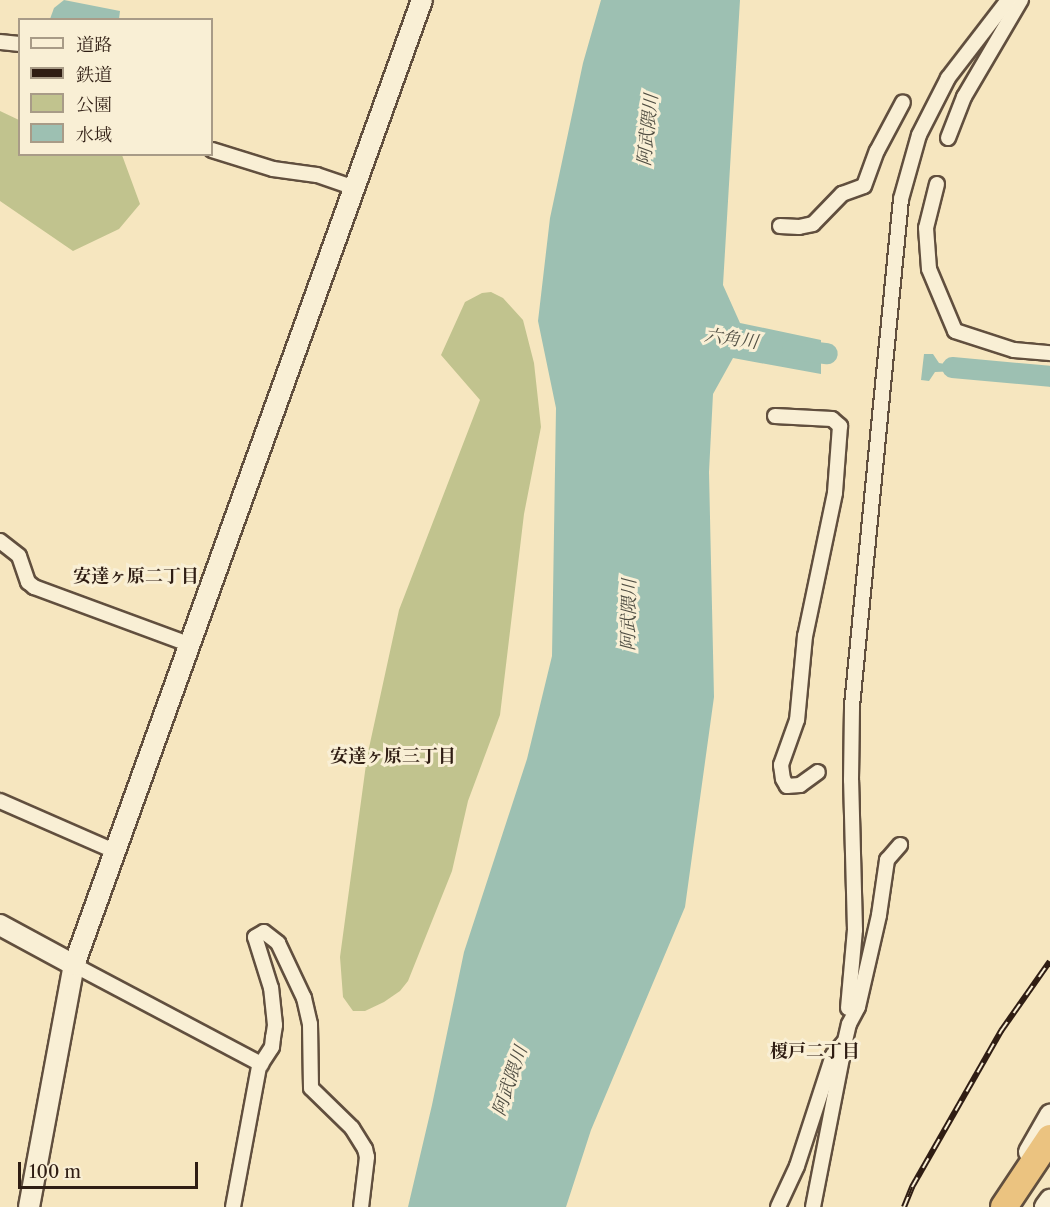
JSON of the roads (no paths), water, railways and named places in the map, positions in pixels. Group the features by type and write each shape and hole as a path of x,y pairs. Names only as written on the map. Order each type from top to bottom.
{"highway":[{"path":"1002,1207 1050,1138"},
{"path":"1021,1207 1050,1166"}],"street":[{"path":"29,1207 74,965 117,852 422,0"},
{"path":"848,1008 855,930 850,780 852,706 901,199 920,135 948,78 1008,0"},
{"path":"948,138 964,96 1021,0"},
{"path":"0,42 18,44"},
{"path":"780,226 799,227 813,224 842,194 864,186 877,152 903,102"},
{"path":"213,150 273,170 317,175 354,188"},
{"path":"937,184 926,228 929,269 955,331 1014,350 1050,353"},
{"path":"775,416 832,419 840,426 837,482 805,636 797,720 782,765 783,779 787,786 800,785 818,772"},
{"path":"0,541 19,556 28,582 34,587 191,645"},
{"path":"0,801 117,852"},
{"path":"778,1207 797,1166 833,1055 845,1041 849,1024 858,1007 879,915 887,860 900,845"},
{"path":"0,925 261,1064"},
{"path":"233,1207 261,1064 272,1047 275,1025 271,988 255,937 264,932 278,943 304,998 310,1024 311,1088 352,1128 365,1149 367,1157 361,1207"},
{"path":"813,1207 842,1058"},
{"path":"1002,1207 1050,1115"},
{"path":"1045,1207 1050,1200"}],"water":[{"path":"64,0 120,11 119,18 50,18 54,8"},
{"name":"阿武隈川","path":"601,0 740,0 723,285 740,323 821,340 821,374 733,358 713,394 709,472 714,697 685,907 591,1130 566,1207 408,1207 464,952 527,759 552,656 556,408 538,321 550,218 583,63"},
{"path":"924,354 933,354 939,363 983,370 935,372 929,381 921,380"}],"waterway":[{"name":"六角川","path":"792,349 827,353"},
{"name":"六角川","path":"952,367 1050,376"}],"railway":[{"path":"904,1207 912,1187 1001,1031 1050,961"}],"district":[{"name":"安達ヶ原二丁目","path":"136,576"},
{"name":"安達ヶ原三丁目","path":"393,756"},
{"name":"榎戸二丁目","path":"815,1051"}]}
